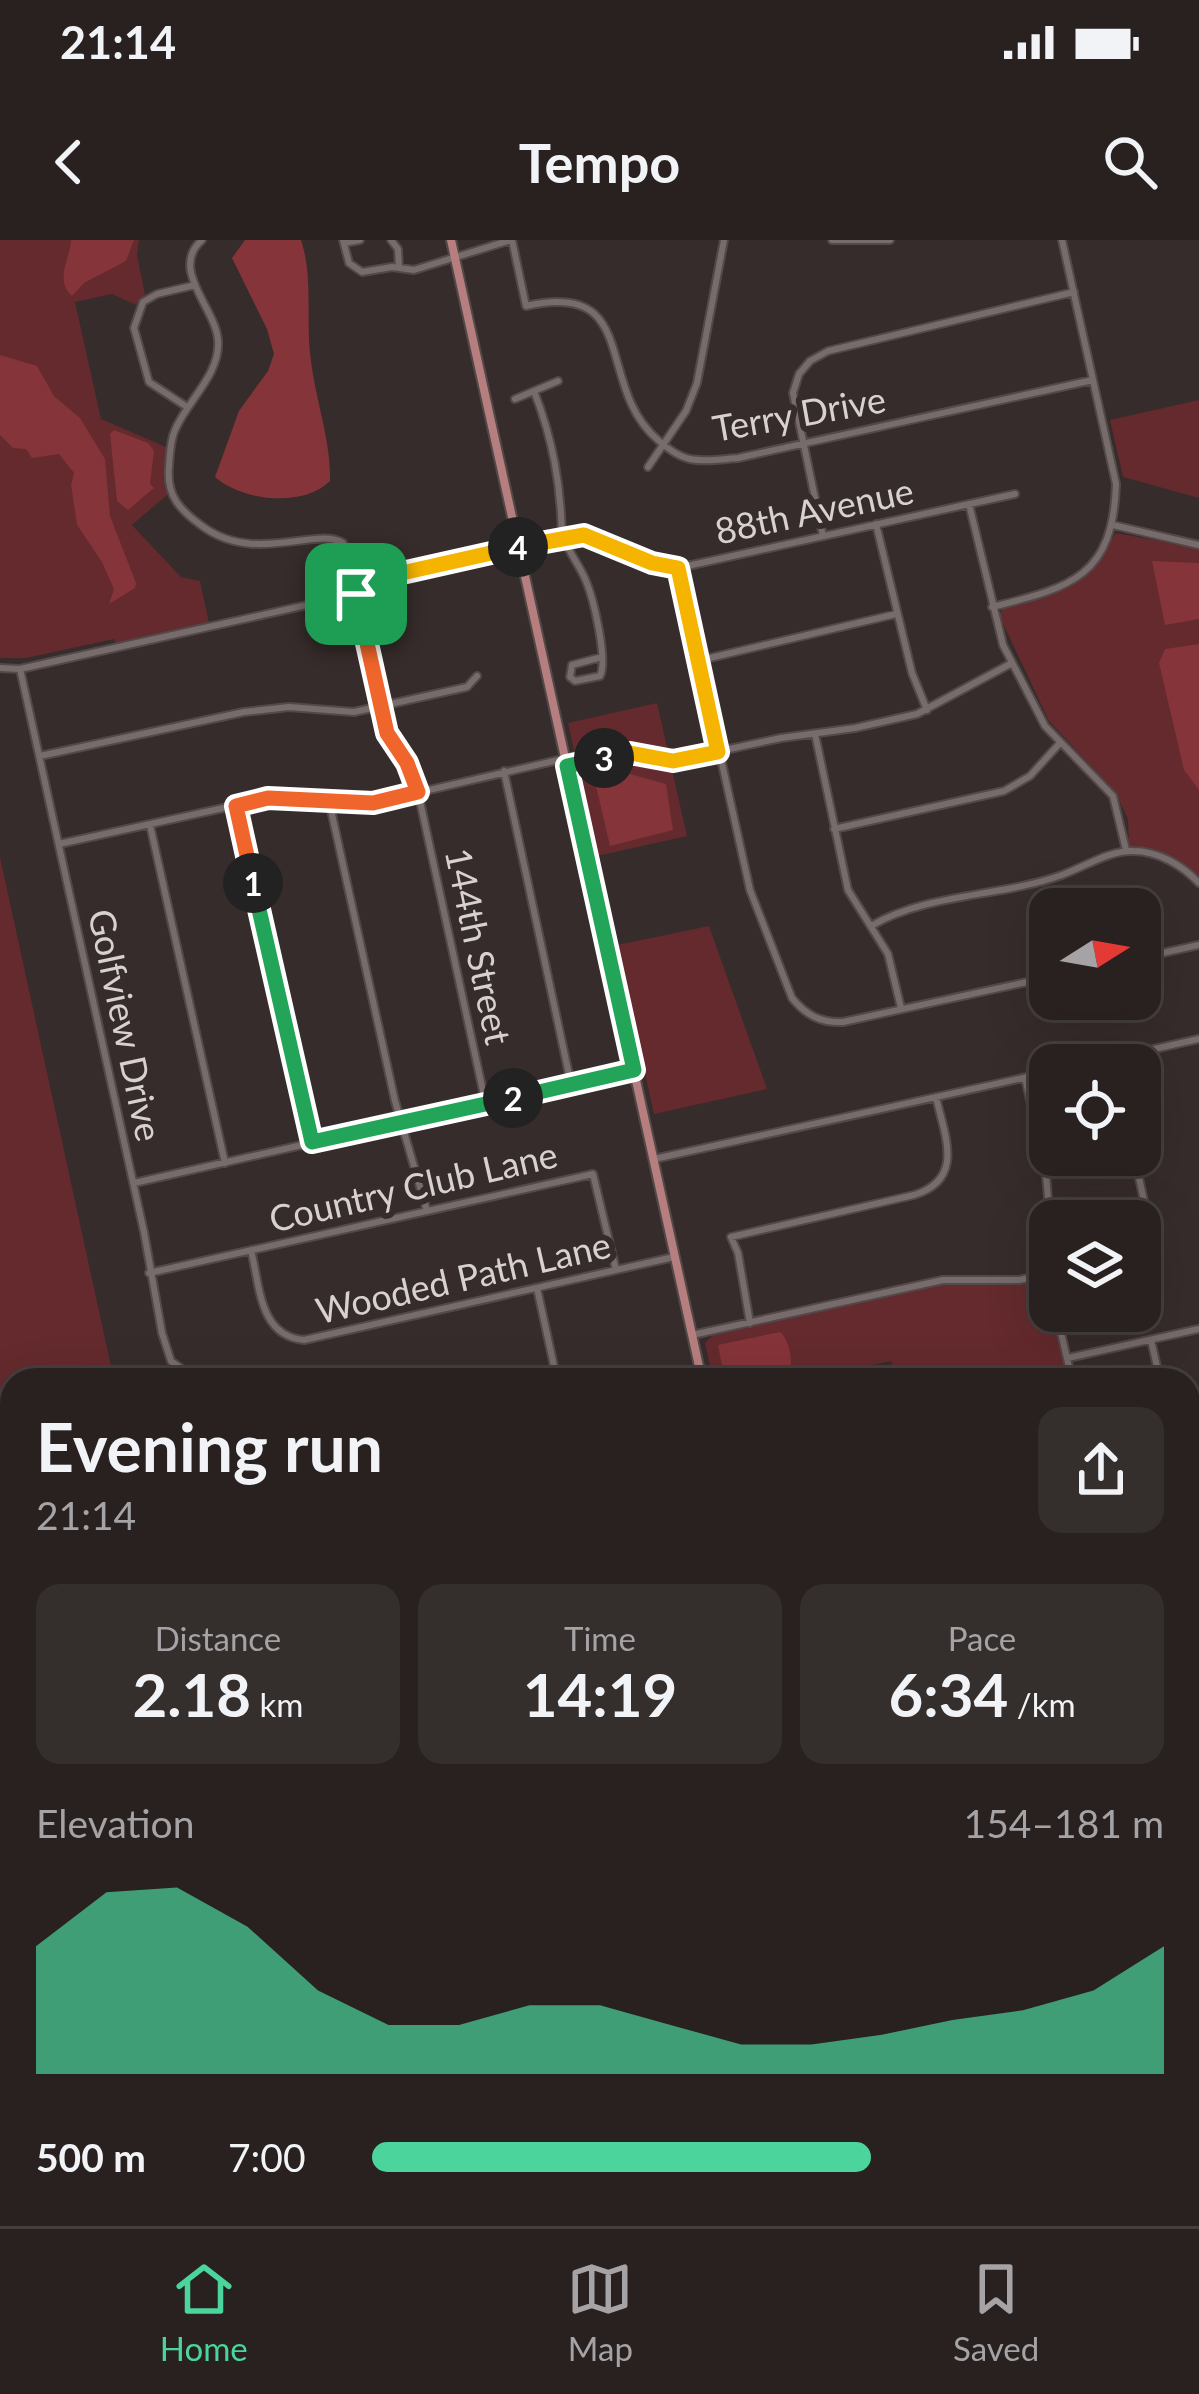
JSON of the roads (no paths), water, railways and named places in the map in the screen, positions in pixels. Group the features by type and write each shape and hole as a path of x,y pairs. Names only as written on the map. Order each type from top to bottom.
{"main road":[{"path":"451,240 699,1368"}],"street":[{"path":"195,285 157,293 143,302 134,328 146,376 157,389 187,407 218,354 216,331 195,285 190,257 202,240"},
{"path":"360,240 343,242 356,270 414,269 512,240"},
{"path":"392,240 398,249 399,268"},
{"name":"Terry Drive","path":"512,240 526,306 568,301 584,304 596,314 608,329 631,411 663,445 688,459 738,458 1093,380"},
{"path":"648,467 686,411 697,383 724,240"},
{"path":"832,240 890,240"},
{"path":"992,607 1050,593 1074,580 1100,554 1113,525 1116,484 1062,240"},
{"path":"823,536 793,393 799,374 810,361 828,350 1073,292"},
{"path":"515,399 558,382"},
{"path":"534,391 561,484 563,537 587,586 602,657 600,676 575,682 570,677 572,665 602,657"},
{"name":"144th Street","path":"187,407 172,436 167,482 180,508 229,542 271,545 337,538 345,547 387,733 407,763 418,792 486,1105"},
{"name":"88th Avenue","path":"0,668 20,669 356,594 393,575 563,537 584,535 652,563 678,568 1015,494"},
{"path":"969,504 992,607 1012,663 1059,744 1112,796 1126,850"},
{"path":"876,524 896,614 927,710"},
{"path":"1113,525 1199,545"},
{"path":"678,568 749,890 792,998 810,1016 832,1023 1029,982"},
{"path":"697,661 896,614"},
{"path":"59,844 268,798 373,803 616,748 673,761 927,710 1012,663"},
{"name":"Golfview Drive","path":"20,669 149,1273 171,1361 181,1368"},
{"path":"40,756 244,712 289,707 354,712 467,687 477,676"},
{"path":"815,734 848,890 890,959 902,1010"},
{"path":"834,829 1004,791 1030,776 1059,744"},
{"path":"504,772 572,1084"},
{"path":"328,800 395,1101 427,1211"},
{"path":"236,806 312,1142"},
{"path":"150,825 225,1163"},
{"path":"871,926 896,914 1057,877 1126,850 1168,860 1199,883"},
{"path":"1161,953 1199,945"},
{"path":"1161,1049 1199,1039"},
{"path":"133,1183 634,1070"},
{"path":"654,1159 1029,1077"},
{"path":"1025,1078 1045,1163 1048,1200"},
{"path":"750,1323 731,1237 914,1195 944,1178 947,1153 937,1097"},
{"name":"Country Club Lane","path":"149,1273 593,1174 616,1270"},
{"name":"Wooded Path Lane","path":"251,1250 269,1320 280,1333 299,1340 675,1257"},
{"path":"692,1335 943,1280 1029,1278"},
{"path":"537,1288 555,1368"},
{"path":"1068,1358 1199,1329"},
{"path":"1061,1332 1070,1368"},
{"path":"1151,1340 1157,1368"}]}
